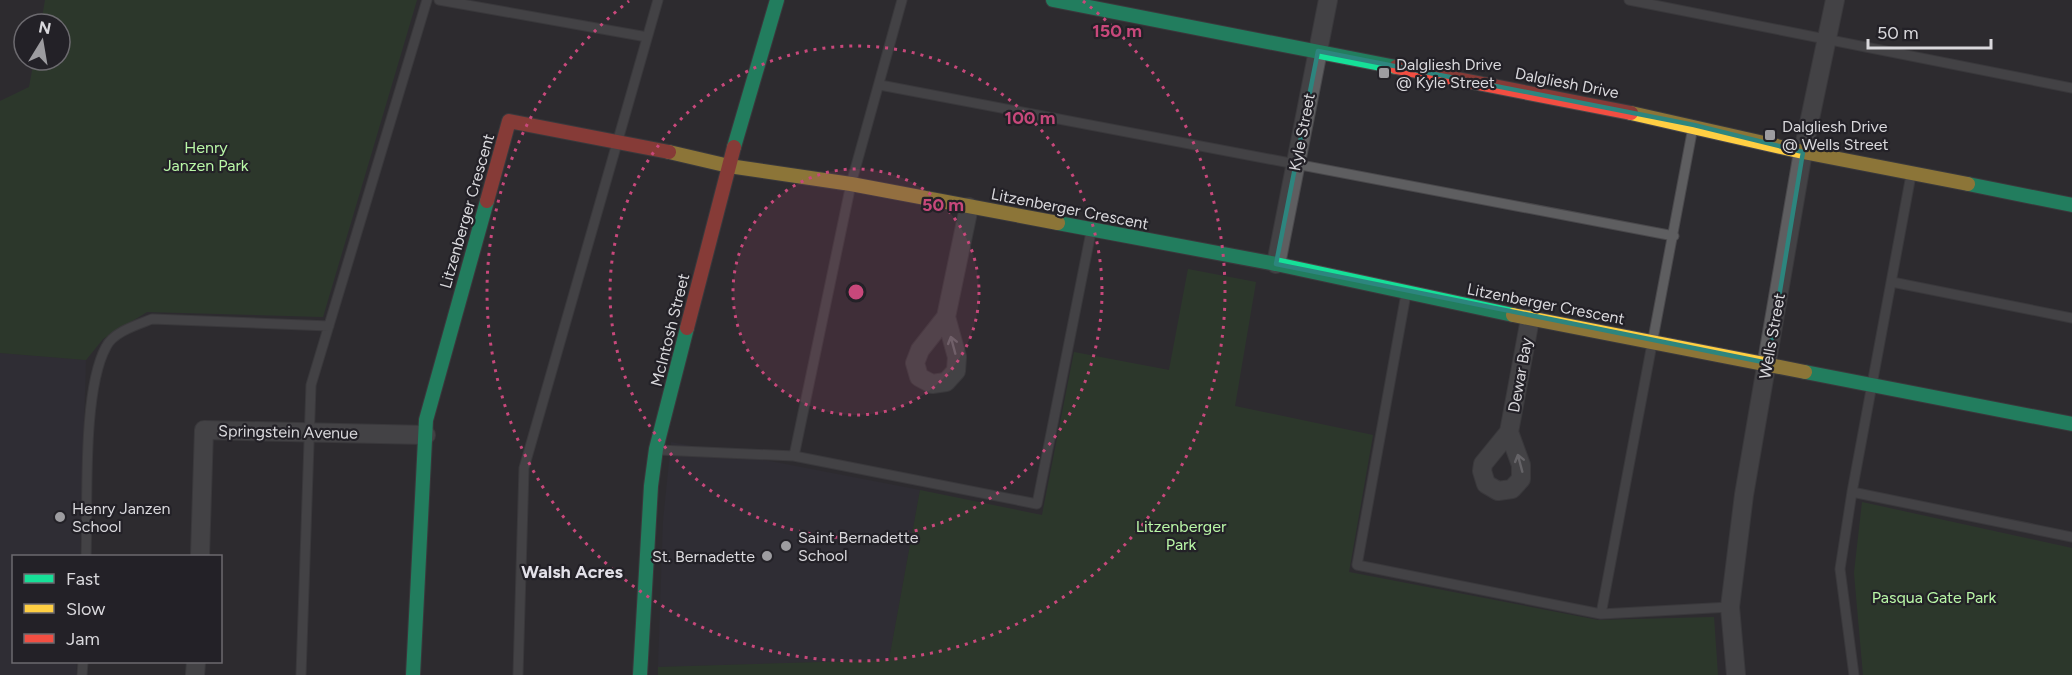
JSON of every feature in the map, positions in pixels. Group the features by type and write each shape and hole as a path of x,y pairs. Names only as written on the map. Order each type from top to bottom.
{"street":[{"name":"McIntosh Street","path":"640,675 651,486 656,450 729,166 777,0"},
{"name":"Dalgliesh Drive","path":"1053,0 1694,125 1803,152 2072,205"},
{"name":"Kyle Street","path":"1276,264 1328,0"},
{"name":"Wells Street","path":"1736,675 1730,607 1744,495 1803,152 1835,0"},
{"name":"Litzenberger Crescent","path":"413,675 426,420 509,121 619,141 729,166 851,184 1276,264 1406,294 1530,319 1768,363 2072,424"},
{"path":"946,317 969,207"},
{"name":"Dewar Bay","path":"1509,432 1530,319"},
{"name":"Springstein Avenue","path":"200,555 204,430 426,435"}],"lane":[{"path":"301,675 311,385 427,0"},
{"path":"439,0 647,37"},
{"path":"518,675 524,468 658,0"},
{"path":"794,456 851,184 902,0"},
{"path":"1629,0 2072,88"},
{"path":"880,85 1674,236"},
{"path":"1601,614 1694,125"},
{"path":"1854,675 1840,569 1852,492 1911,174"},
{"path":"656,450 794,456 1037,504 1092,230"},
{"path":"1892,282 2072,318"},
{"path":"1406,294 1357,565 1601,614 1730,607"},
{"path":"86,555 92,394 106,346 127,329 152,319 329,326"},
{"path":"1852,492 2072,537"}],"highlighted area":[{"path":"1318,51 1694,125 1803,152 1768,363 1276,264"}],"shaded area":[{"path":"0,353 86,360 80,555 12,555 12,663 77,663 76,675 0,675"},
{"name":"Saint Bernadette School","path":"671,442 920,490 889,660 658,667 663,521"}],"green space":[{"name":"Henry Janzen Park","path":"45,0 417,0 323,317 147,312 103,339 86,360 0,353 0,101 29,87 32,72 72,72 72,12 43,12"},
{"name":"Litzenberger Park","path":"1188,269 1256,282 1235,406 1373,435 1349,572 1598,620 1714,617 1718,675 658,675 658,667 889,660 920,490 1042,515 1074,352 1169,370"},
{"name":"Pasqua Gate Park","path":"1862,502 2072,548 2072,675 1863,675 1854,573"}],"traffic: fast":[{"path":"734,147 777,0"},
{"path":"1053,0 1396,67"},
{"path":"1968,184 2072,205"},
{"path":"413,675 426,420 487,201"},
{"path":"1058,223 1276,264 1513,315"},
{"path":"640,675 651,486 656,449 687,328"},
{"path":"1805,372 2072,424"}],"traffic: slow":[{"path":"1631,113 1803,152 1968,184"},
{"path":"669,152 729,166 851,184 1058,223"},
{"path":"1513,315 1805,372"}],"traffic: jam":[{"path":"1396,67 1631,113"},
{"path":"487,201 509,121 669,152"},
{"path":"687,328 734,147"}],"place":[{"name":"Dalgliesh Drive @ Kyle Street","path":"1384,73"},
{"name":"Dalgliesh Drive @ Wells Street","path":"1770,135"},
{"name":"Henry Janzen School","path":"60,517"},
{"name":"Saint Bernadette School","path":"786,546"},
{"name":"St. Bernadette","path":"767,556"}],"district":[{"name":"Walsh Acres","path":"572,572"}]}
